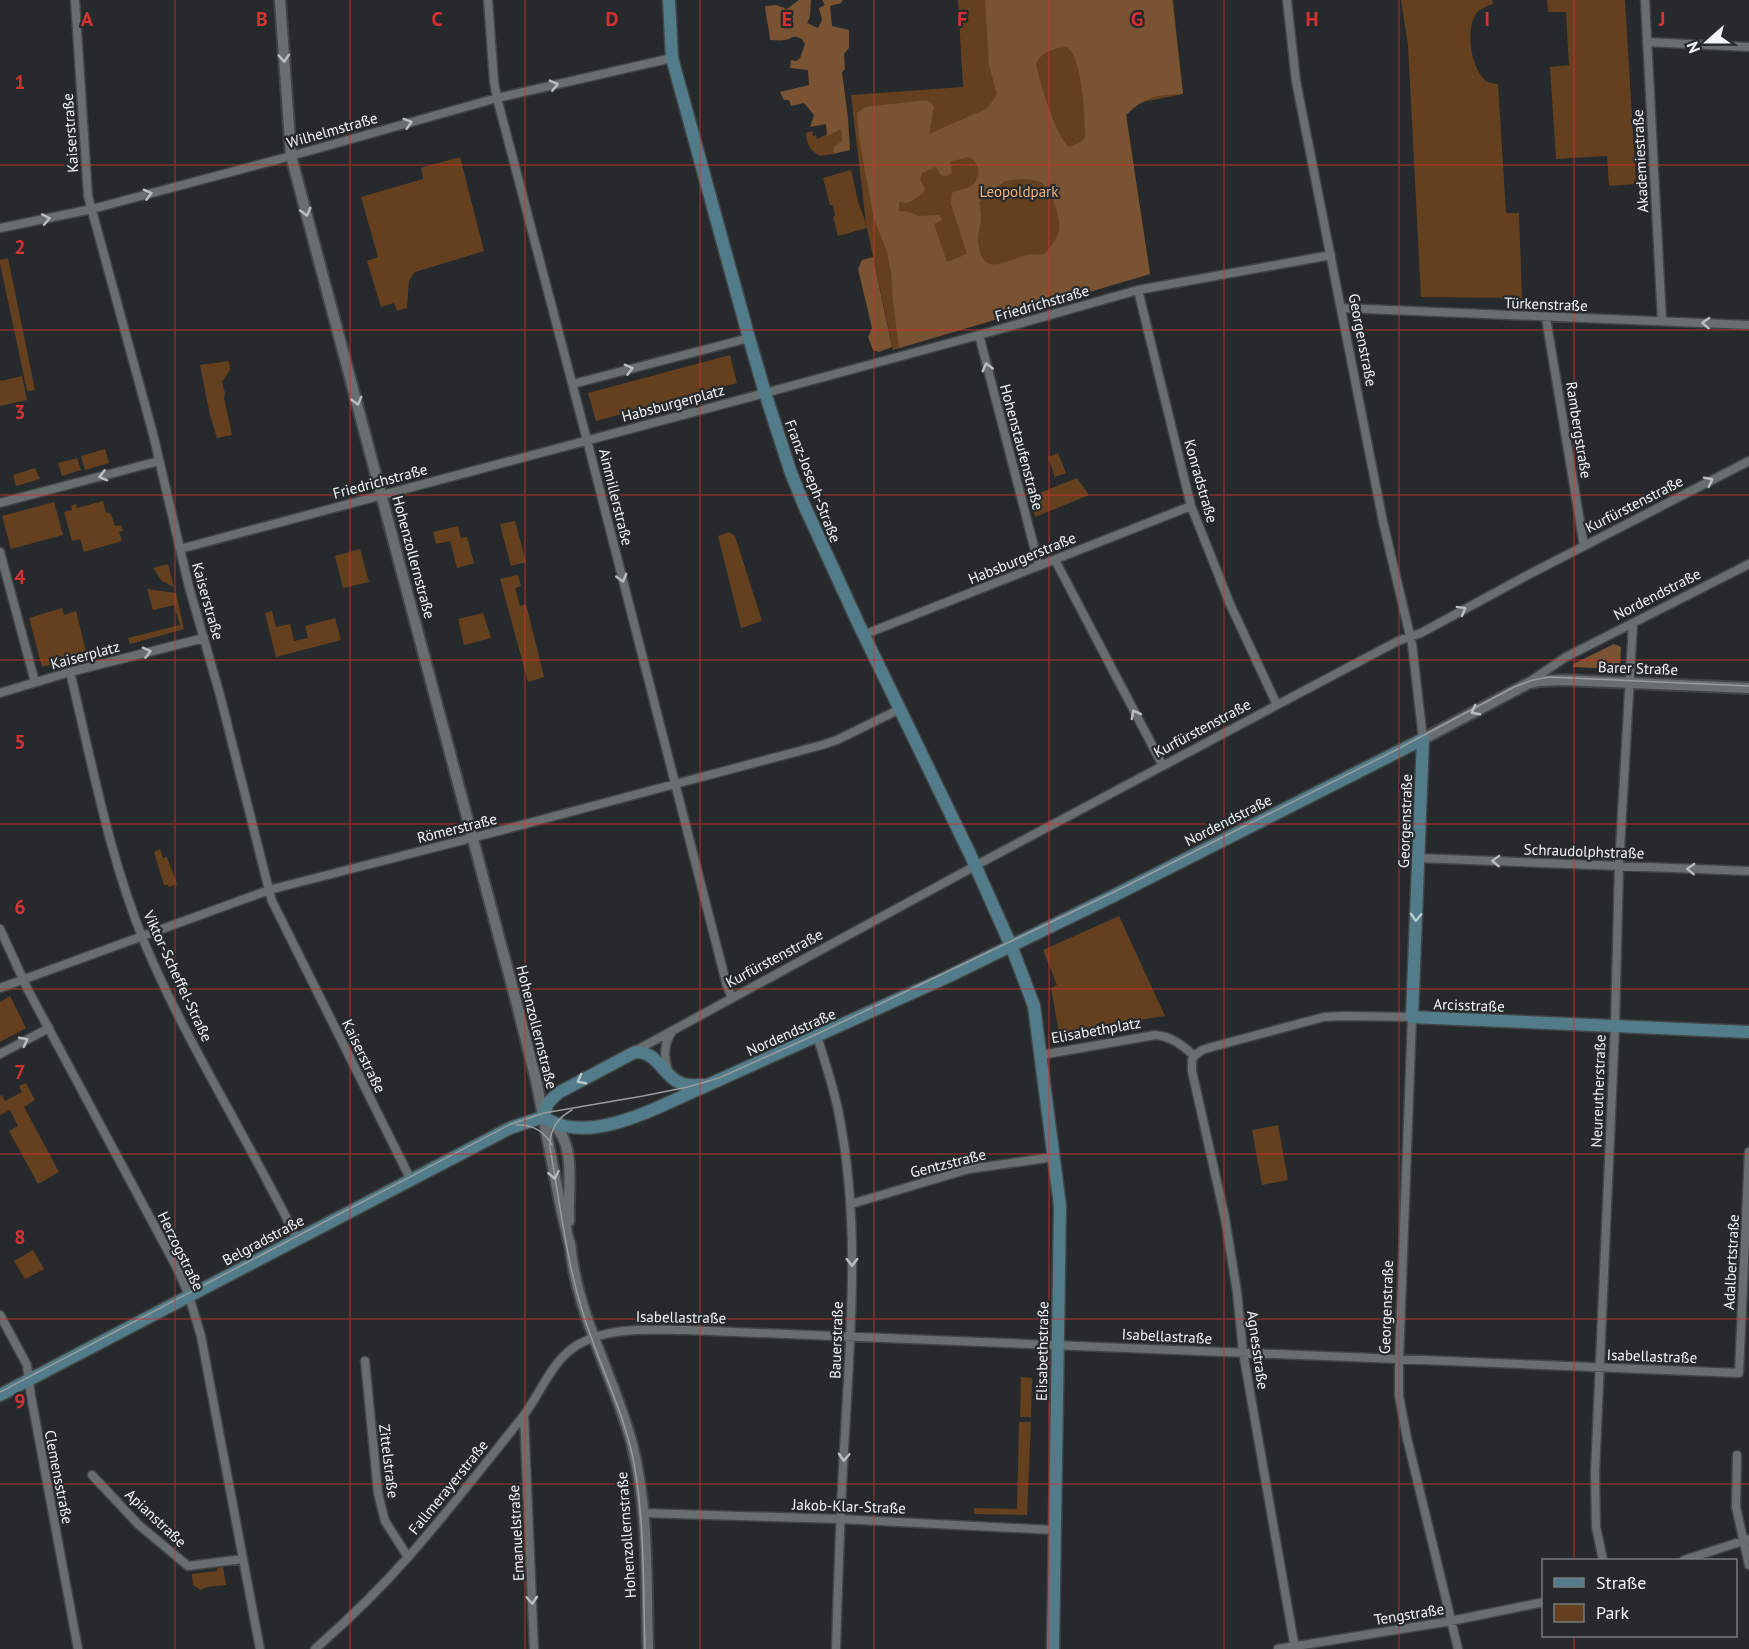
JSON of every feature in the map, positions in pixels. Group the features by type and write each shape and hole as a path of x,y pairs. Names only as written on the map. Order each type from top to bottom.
{"main road":[{"name":"Franz-Joseph-Straße","path":"669,0 672,58 748,338 791,473 864,635 976,866 1010,946"},
{"name":"Georgenstraße","path":"1412,1017 1423,739"},
{"name":"Nordendstraße","path":"576,1128 621,1121 659,1107 945,978 1423,739"},
{"name":"Elisabethplatz","path":"1010,946 1034,1006 1041,1056"},
{"name":"Arcisstraße","path":"1412,1017 1749,1032"},
{"path":"576,1128 562,1126 543,1117 548,1103 558,1093 629,1054 641,1052 649,1054 676,1081 687,1085 710,1084"},
{"name":"Elisabethstraße","path":"1041,1056 1059,1206 1053,1649"},
{"path":"659,1107 670,1090 671,1076"},
{"name":"Belgradstraße","path":"0,1395 513,1127 543,1117"}],"street":[{"name":"Kaiserstraße","path":"75,0 88,196 233,742 269,890 411,1180"},
{"name":"Hohenzollernstraße","path":"280,0 291,156 519,1013 536,1080 579,1291 630,1439 643,1513 648,1649"},
{"name":"Ainmillerstraße","path":"488,0 497,98 573,384 727,986 732,998"},
{"name":"Georgenstraße","path":"1287,0 1296,81 1383,522 1410,636 1423,739"},
{"name":"Akademiestraße","path":"1645,0 1662,321"},
{"path":"1647,42 1749,47"},
{"name":"Wilhelmstraße","path":"0,228 92,209 497,98 672,58"},
{"name":"Friedrichstraße","path":"765,393 1138,290 1331,255"},
{"name":"Konradstraße","path":"1138,290 1191,506 1230,604 1277,705"},
{"name":"Türkenstraße","path":"1342,308 1749,325"},
{"name":"Rambergstraße","path":"1546,318 1584,546"},
{"name":"Hohenstaufenstraße","path":"979,335 1039,566"},
{"path":"573,384 748,338"},
{"name":"Habsburgerplatz","path":"587,440 765,393"},
{"name":"Friedrichstraße","path":"180,549 587,440"},
{"path":"0,503 159,461"},
{"name":"Kurfürstenstraße","path":"629,1054 1277,705 1398,641 1421,633 1749,461"},
{"name":"Habsburgerstraße","path":"864,635 1191,506"},
{"name":"Kaiserplatz","path":"0,552 35,682 204,638"},
{"path":"1055,560 1162,766"},
{"name":"Nordendstraße","path":"1423,739 1527,684 1566,657 1749,564"},
{"name":"Neureutherstraße","path":"1603,1559 1596,1527 1595,1490 1615,1026 1619,866 1633,623"},
{"name":"Viktor-Scheffel-Straße","path":"70,672 113,852 142,936 184,1025 297,1239"},
{"name":"Barer Straße","path":"1527,684 1549,680 1749,688"},
{"path":"0,693 35,682"},
{"name":"Römerstraße","path":"0,988 269,890 473,838 837,740 900,709"},
{"name":"Schraudolphstraße","path":"1418,858 1749,871"},
{"name":"Herzogstraße","path":"0,929 22,979 177,1268 189,1296 201,1336 260,1649"},
{"name":"Arcisstraße","path":"1194,1056 1212,1047 1324,1017 1412,1017"},
{"name":"Georgenstraße","path":"1412,1017 1399,1396 1458,1649"},
{"path":"0,1054 49,1028"},
{"path":"671,1076 665,1049 668,1037 674,1030"},
{"name":"Elisabethplatz","path":"1041,1056 1155,1035 1179,1043 1194,1056"},
{"name":"Bauerstraße","path":"818,1036 839,1113 851,1204 850,1337 840,1519 836,1649"},
{"name":"Agnesstraße","path":"1194,1056 1192,1071 1225,1218 1237,1292 1243,1352 1294,1647"},
{"name":"Hohenzollernstraße","path":"543,1117 560,1131 566,1146 570,1180 568,1217 571,1250"},
{"path":"566,1146 568,1137 576,1128"},
{"name":"Adalbertstraße","path":"1739,1373 1749,1152"},
{"name":"Gentzstraße","path":"851,1204 969,1169 1054,1157"},
{"name":"Clemensstraße","path":"0,1315 27,1365 38,1438 78,1649"},
{"name":"Isabellastraße","path":"594,1338 625,1330 686,1330 1739,1373"},
{"name":"Fallmerayerstraße","path":"315,1649 350,1618 408,1557 524,1415 564,1354 594,1338"},
{"name":"Zittelstraße","path":"365,1361 378,1493 385,1521 408,1557"},
{"name":"Emanuelstraße","path":"524,1415 534,1649"},
{"path":"1737,1455 1736,1507 1746,1540 1749,1565"},
{"name":"Apianstraße","path":"92,1475 139,1525 188,1566 243,1559"},
{"name":"Jakob-Klar-Straße","path":"643,1513 840,1519 1054,1530"},
{"path":"1687,1559 1746,1540"},
{"name":"Tengstraße","path":"1278,1649 1451,1621 1542,1602"}],"green space":[{"name":"Leopoldpark","path":"958,0 1173,0 1183,94 1138,103 1126,115 1150,274 893,350 867,228 838,236 833,217 835,216 833,205 830,205 823,178 851,170 859,205 866,223 851,95 963,87"},
{"path":"1401,0 1492,0 1493,4 1476,14 1470,40 1474,60 1482,77 1488,82 1498,84 1506,213 1519,213 1522,298 1421,297 1408,45"},
{"path":"1547,0 1625,0 1636,184 1609,186 1607,156 1556,159 1550,67 1569,65 1566,12 1548,12"},
{"path":"841,128 842,142 834,147 833,154 820,156 814,152 807,141 806,133 812,131 813,136 816,135 817,139"},
{"path":"460,157 484,251 415,272 409,280 407,308 397,311 394,303 381,307 367,261 378,257 361,197 423,179 421,168"},
{"path":"8,258 35,390 27,391 0,263 0,260"},
{"path":"730,355 737,383 596,421 588,393"},
{"path":"229,361 230,370 222,382 232,435 217,438 200,365"},
{"path":"22,376 27,400 0,406 0,379 1,381"},
{"path":"105,449 109,463 85,470 81,456"},
{"path":"1058,453 1066,473 1055,477 1048,457"},
{"path":"77,458 81,470 62,476 58,463"},
{"path":"35,468 40,479 16,486 13,475"},
{"path":"1077,478 1089,495 1035,517 1032,505 1036,503 1034,495"},
{"path":"103,501 106,512 111,514 115,526 121,525 123,531 119,532 122,541 84,552 80,539 72,541 64,512 72,510 71,506 76,504 77,508"},
{"path":"54,502 63,535 11,549 2,516"},
{"path":"515,521 526,562 511,566 500,524"},
{"path":"458,526 461,538 467,537 474,563 457,568 450,541 436,544 433,532"},
{"path":"729,532 735,536 762,621 741,628 718,536"},
{"path":"360,549 369,582 343,588 335,556"},
{"path":"168,564 174,587 162,581 153,568"},
{"path":"518,575 521,586 515,588 520,606 526,604 544,677 528,682 500,579"},
{"path":"147,589 176,593 184,629 130,644 128,638 180,625 174,605 153,610"},
{"path":"62,608 64,615 76,611 87,655 42,667 29,618"},
{"path":"272,611 276,627 290,624 294,641 308,638 305,626 335,618 341,640 276,657 265,613"},
{"path":"483,613 491,638 464,645 458,619"},
{"path":"160,849 163,858 167,857 177,884 169,887 164,885 154,852"},
{"path":"1119,916 1165,1016 1132,1021 1060,1038 1051,988 1057,985 1043,950"},
{"path":"10,996 26,1028 0,1042 0,1002"},
{"path":"26,1083 35,1100 24,1107 59,1172 38,1184 9,1131 18,1126 10,1110 0,1115 0,1096 2,1095 5,1101 22,1092 19,1086"},
{"path":"1278,1125 1288,1180 1262,1185 1252,1130"},
{"path":"33,1250 44,1269 25,1279 14,1261"},
{"path":"1021,1377 1032,1378 1031,1417 1020,1417"},
{"path":"1019,1422 1031,1422 1027,1515 974,1514 974,1508 1017,1509"},
{"path":"223,1567 226,1585 206,1587 201,1590 193,1585 192,1574 217,1571 217,1568"}],"shaded area":[{"path":"799,0 811,0 810,17 807,23 818,28 822,20 819,8 825,5 822,0 843,0 841,3 830,6 832,26 849,30 849,48 844,54 845,69 842,72 850,150 833,154 834,147 842,141 841,129 827,136 826,124 810,127 814,115 804,103 791,106 789,100 784,100 780,92 809,85 808,70 790,68 791,60 796,61 800,58 805,44 802,39 796,37 770,40 765,6 776,5 787,9"},
{"name":"Leopoldpark","path":"985,0 1172,0 1183,94 1146,100 1126,115 1150,274 899,348 891,271 887,252 874,219 859,138 857,113 865,107 927,100 934,106 929,134 988,108 997,94 989,66","holes":["1067,47 1077,64 1080,76 1085,129 1085,138 1070,147 1054,122 1036,64 1049,51","968,157 975,162 978,174 975,183 971,186 952,193 951,204 967,254 947,262 934,224 942,220 939,215 919,216 899,211 899,202 908,203 924,192 920,179 922,173 936,167 941,175 947,176 952,173 950,162","1022,179 1040,182 1049,191 1055,206 1059,221 1058,234 1044,254 1026,255 1001,263 988,263 983,259 978,240 981,217 979,202 1005,181"]},
{"path":"873,257 892,347 879,352 873,350 868,337 872,328 858,269 862,260"},
{"path":"1614,644 1621,647 1620,669 1573,667 1573,664"}],"tram line":[{"path":"0,1392 511,1124 544,1113 643,1096 719,1078 817,1034 1114,892 1396,750 1514,687 1549,677 1749,686"},
{"path":"572,1110 555,1125 550,1148 577,1293 624,1425 634,1463 642,1532 645,1649"},
{"path":"516,1125 537,1129 552,1145"}]}
